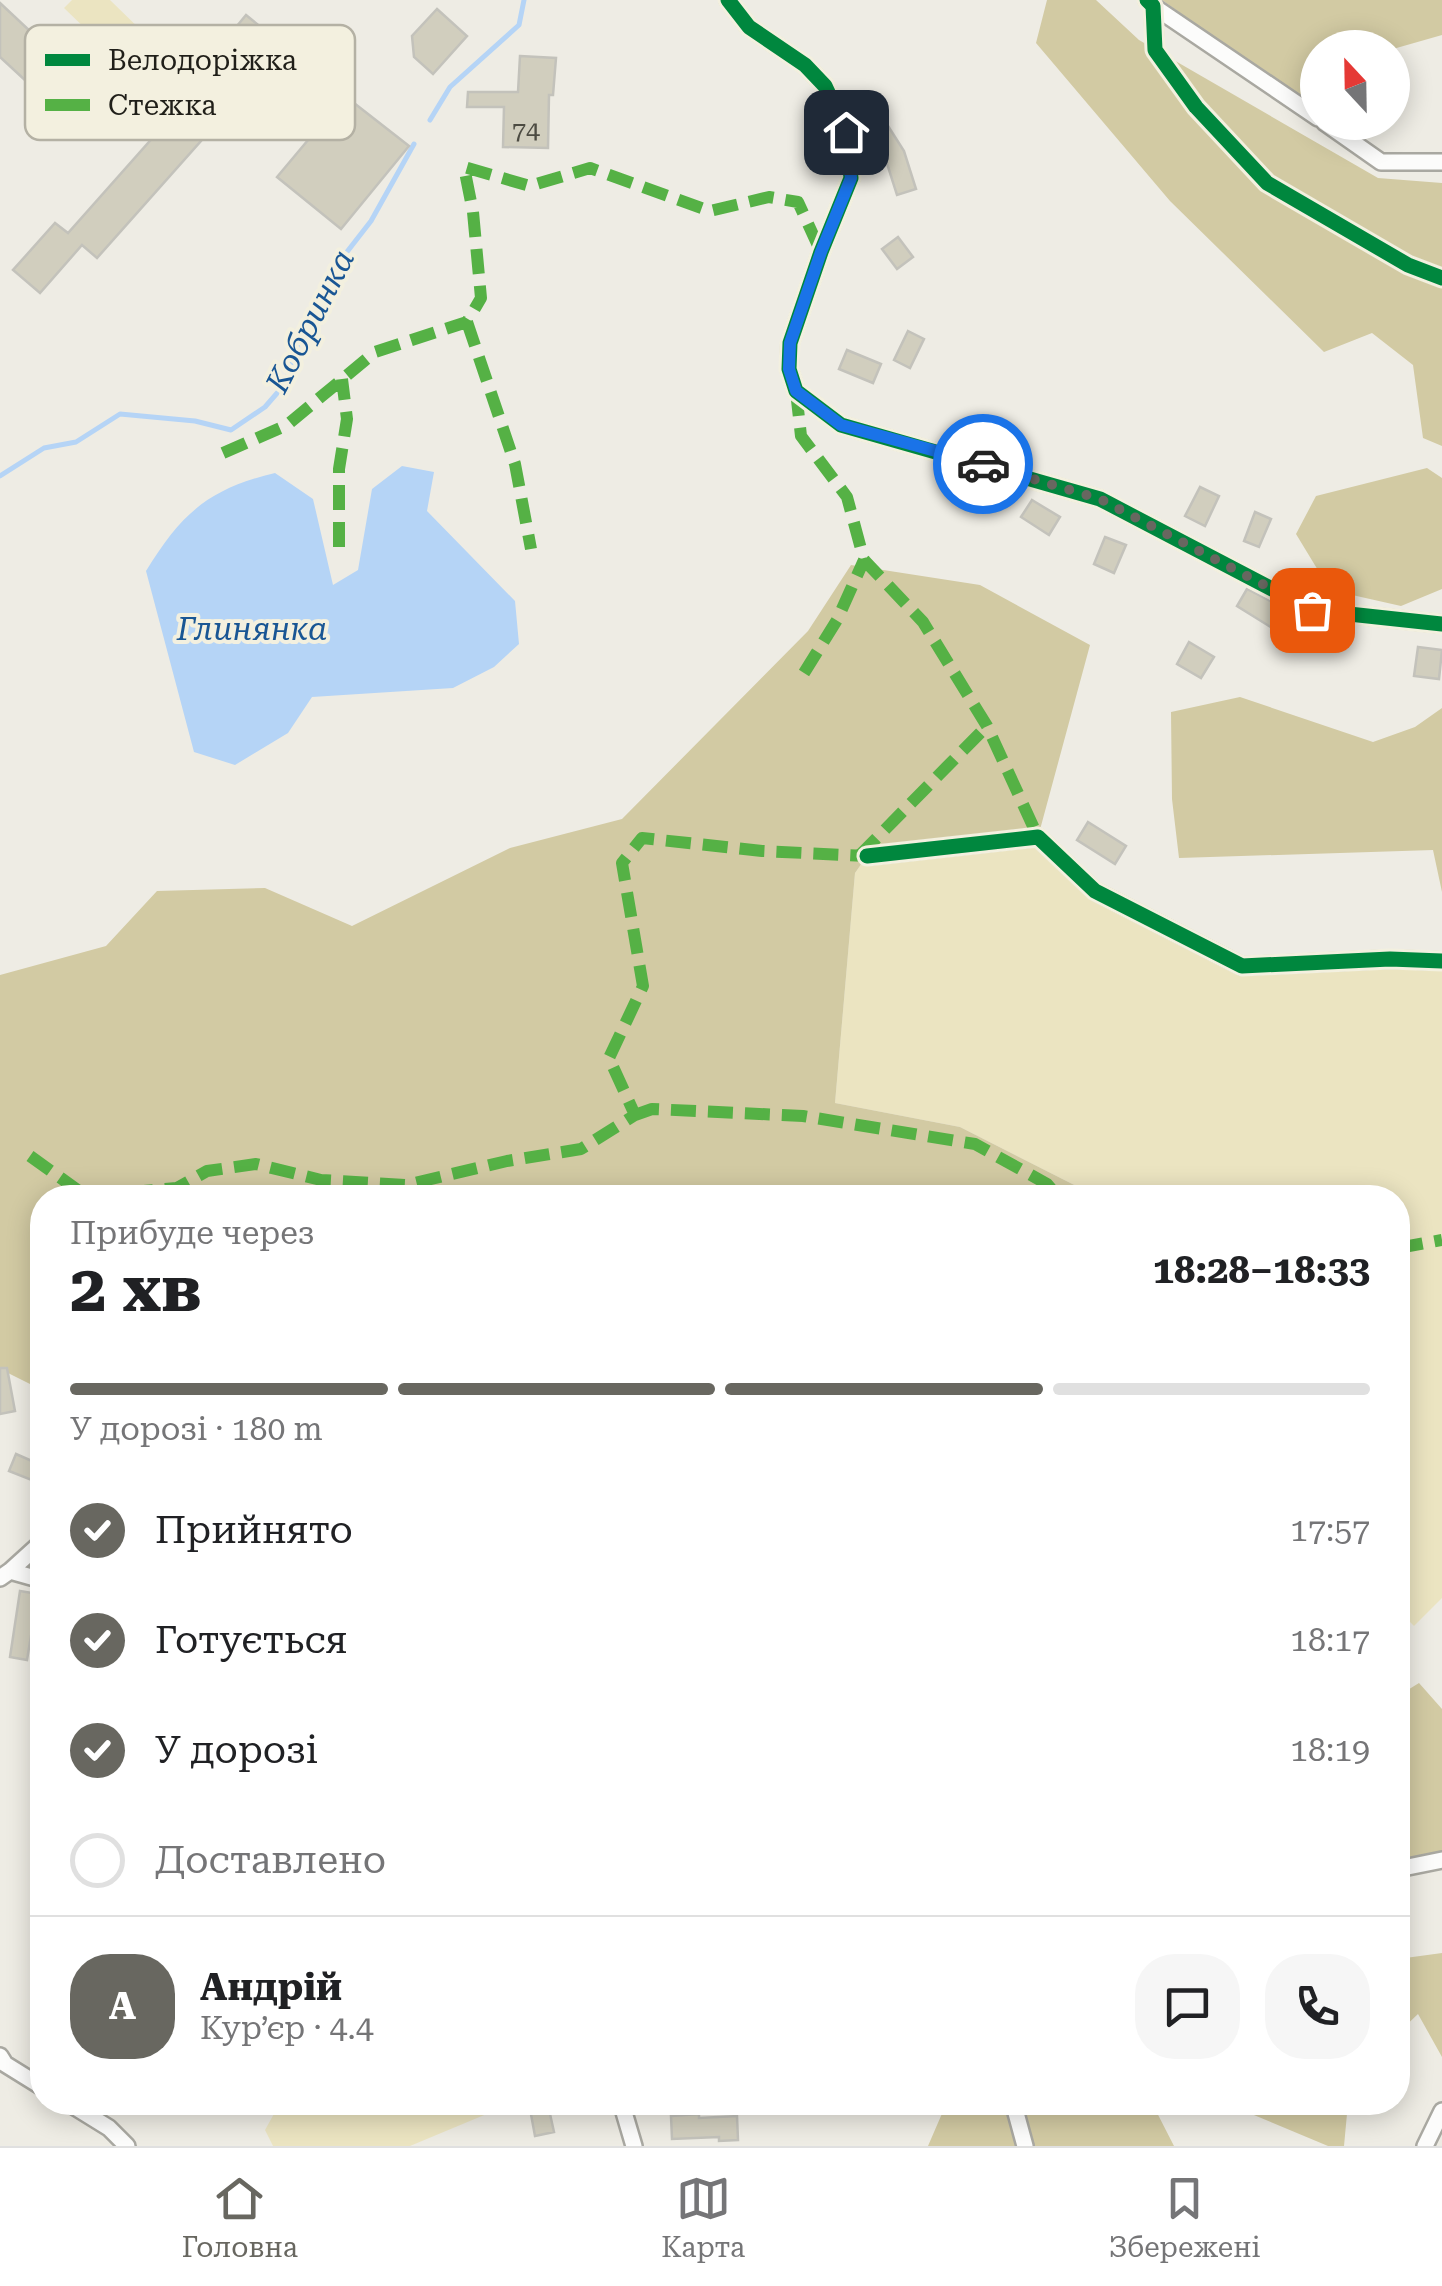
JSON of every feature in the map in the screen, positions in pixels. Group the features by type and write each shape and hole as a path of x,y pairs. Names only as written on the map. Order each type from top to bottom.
{"street":[{"path":"728,0 749,27 805,65 825,86 846,132 851,178 790,343 789,369 796,391 841,425 1100,499 1312,610 1442,624"},
{"path":"1150,3 1300,106"},
{"path":"1150,3 1155,50 1196,107 1267,183 1408,265 1442,278"},
{"path":"1349,140 1381,162 1442,162"},
{"path":"867,856 1038,837 1094,891 1242,966 1390,959 1442,961"},
{"path":"5,1574 30,1552"},
{"path":"5,1574 30,1578"},
{"path":"1410,1867 1442,1860"},
{"path":"0,2056 30,2079"},
{"path":"1425,2146 1442,2112"},
{"path":"88,2115 127,2146"},
{"path":"624,2115 634,2146"},
{"path":"1017,2115 1025,2146"}],"shaded area":[{"path":"72,0 110,0 136,25 82,25 64,8"},
{"path":"1047,0 1096,0 1139,40 1300,133 1300,140 1312,140 1378,178 1442,183 1442,446 1423,438 1413,365 1372,333 1324,352 1170,201 1036,43"},
{"path":"1162,0 1442,0 1442,35 1410,44 1410,30 1300,30 1300,99"},
{"path":"1427,468 1442,478 1442,589 1401,606 1330,590 1296,534 1316,496"},
{"path":"851,565 980,585 1090,645 1038,837 867,856 855,873 835,1103 960,1127 1074,1185 30,1185 30,1384 0,1369 0,975 106,946 157,891 265,888 352,926 510,848 622,819 808,631"},
{"path":"1240,697 1373,742 1415,727 1442,708 1442,892 1433,850 1179,858 1172,799 1171,712"},
{"path":"1038,837 1095,891 1241,966 1442,961 1442,1598 1414,1626 1410,1622 1410,1185 1074,1185 960,1127 835,1103 855,873 867,856"},
{"path":"1419,1683 1442,1709 1442,1851 1410,1858 1410,1689"},
{"path":"1442,1953 1442,2057 1418,2014 1410,2022 1410,1957"},
{"path":"273,2115 484,2115 410,2146 273,2146 265,2130"},
{"path":"941,2115 1158,2115 1174,2146 928,2146"},
{"path":"1254,2115 1347,2115 1344,2146 1328,2146"}],"water":[{"name":"Глинянка","path":"402,466 434,472 427,511 515,601 519,644 494,667 453,688 312,697 288,733 235,765 194,752 146,571 159,551 185,519 214,496 275,473 313,499 333,585 358,570 372,489"}],"building":[{"path":"0,3 25,26 25,80 0,57"},
{"path":"437,9 467,36 433,74 414,57 412,36"},
{"path":"246,15 258,25 238,25"},
{"path":"520,56 556,58 553,95 549,95 548,148 503,147 504,107 467,107 468,92 518,92"},
{"path":"355,104 409,146 341,229 277,177 308,140 355,140"},
{"path":"883,118 904,151 916,189 897,195 884,154 867,127"},
{"path":"151,140 202,140 97,258 82,245 40,293 13,270 55,223 68,233"},
{"path":"898,237 913,257 897,269 882,249"},
{"path":"908,331 924,339 910,368 894,360"},
{"path":"847,350 881,364 873,383 839,369"},
{"path":"1200,487 1219,496 1205,526 1185,516"},
{"path":"1032,500 1060,517 1049,535 1021,517"},
{"path":"1255,512 1271,519 1259,547 1244,541"},
{"path":"1105,537 1126,545 1114,573 1094,564"},
{"path":"1247,589 1290,611 1277,631 1237,606"},
{"path":"1189,642 1214,657 1201,678 1177,664"},
{"path":"1418,647 1442,650 1439,679 1414,676"},
{"path":"1088,822 1126,846 1115,864 1077,840"},
{"path":"0,1368 7,1368 15,1411 0,1414"},
{"path":"16,1454 30,1460 30,1479 9,1471"},
{"path":"20,1591 30,1593 27,1660 10,1657"},
{"path":"531,2115 550,2115 554,2132 535,2136"},
{"path":"671,2116 737,2116 738,2140 672,2139"}],"waterway":[{"name":"Кобринка","path":"430,120 450,87 519,25 524,0"},
{"name":"Кобринка","path":"0,476 44,448 76,442 120,414 195,421 231,430 265,407 285,384 300,337 329,275 371,221 414,144"}],"marked path":[{"path":"223,453 287,425 375,352 467,322 481,298 473,212 464,167 530,186 590,168 710,211 769,197 798,202 821,252"},
{"path":"467,322 515,464 531,549"},
{"path":"339,547 339,469 347,419 342,379"},
{"path":"796,391 801,436 847,497 864,560 923,622 987,726 1038,837"},
{"path":"804,673 837,620 864,560"},
{"path":"859,856 987,726"},
{"path":"406,1185 507,1161 581,1149 635,1115 609,1058 643,986 622,863 642,838 762,851 867,856"},
{"path":"635,1115 652,1109 803,1116 975,1144 1048,1185"},
{"path":"30,1156 71,1185"},
{"path":"182,1185 207,1171 256,1164 321,1180 406,1185"},
{"path":"1410,1246 1442,1240"}],"cycle path":[{"path":"728,0 749,27 805,65 825,86 846,131 851,178 790,343 789,369 796,391 841,425 1100,499 1312,610 1442,624"},
{"path":"1147,0 1153,6 1155,50 1196,107 1267,183 1408,265 1442,278"},
{"path":"867,856 1038,837 1095,891 1242,966 1390,959 1442,961"}],"way so far":[{"path":"983,464 1100,499 1312,610"}],"route":[{"path":"846,132 851,178 790,343 789,369 796,391 841,425 983,464"}]}
